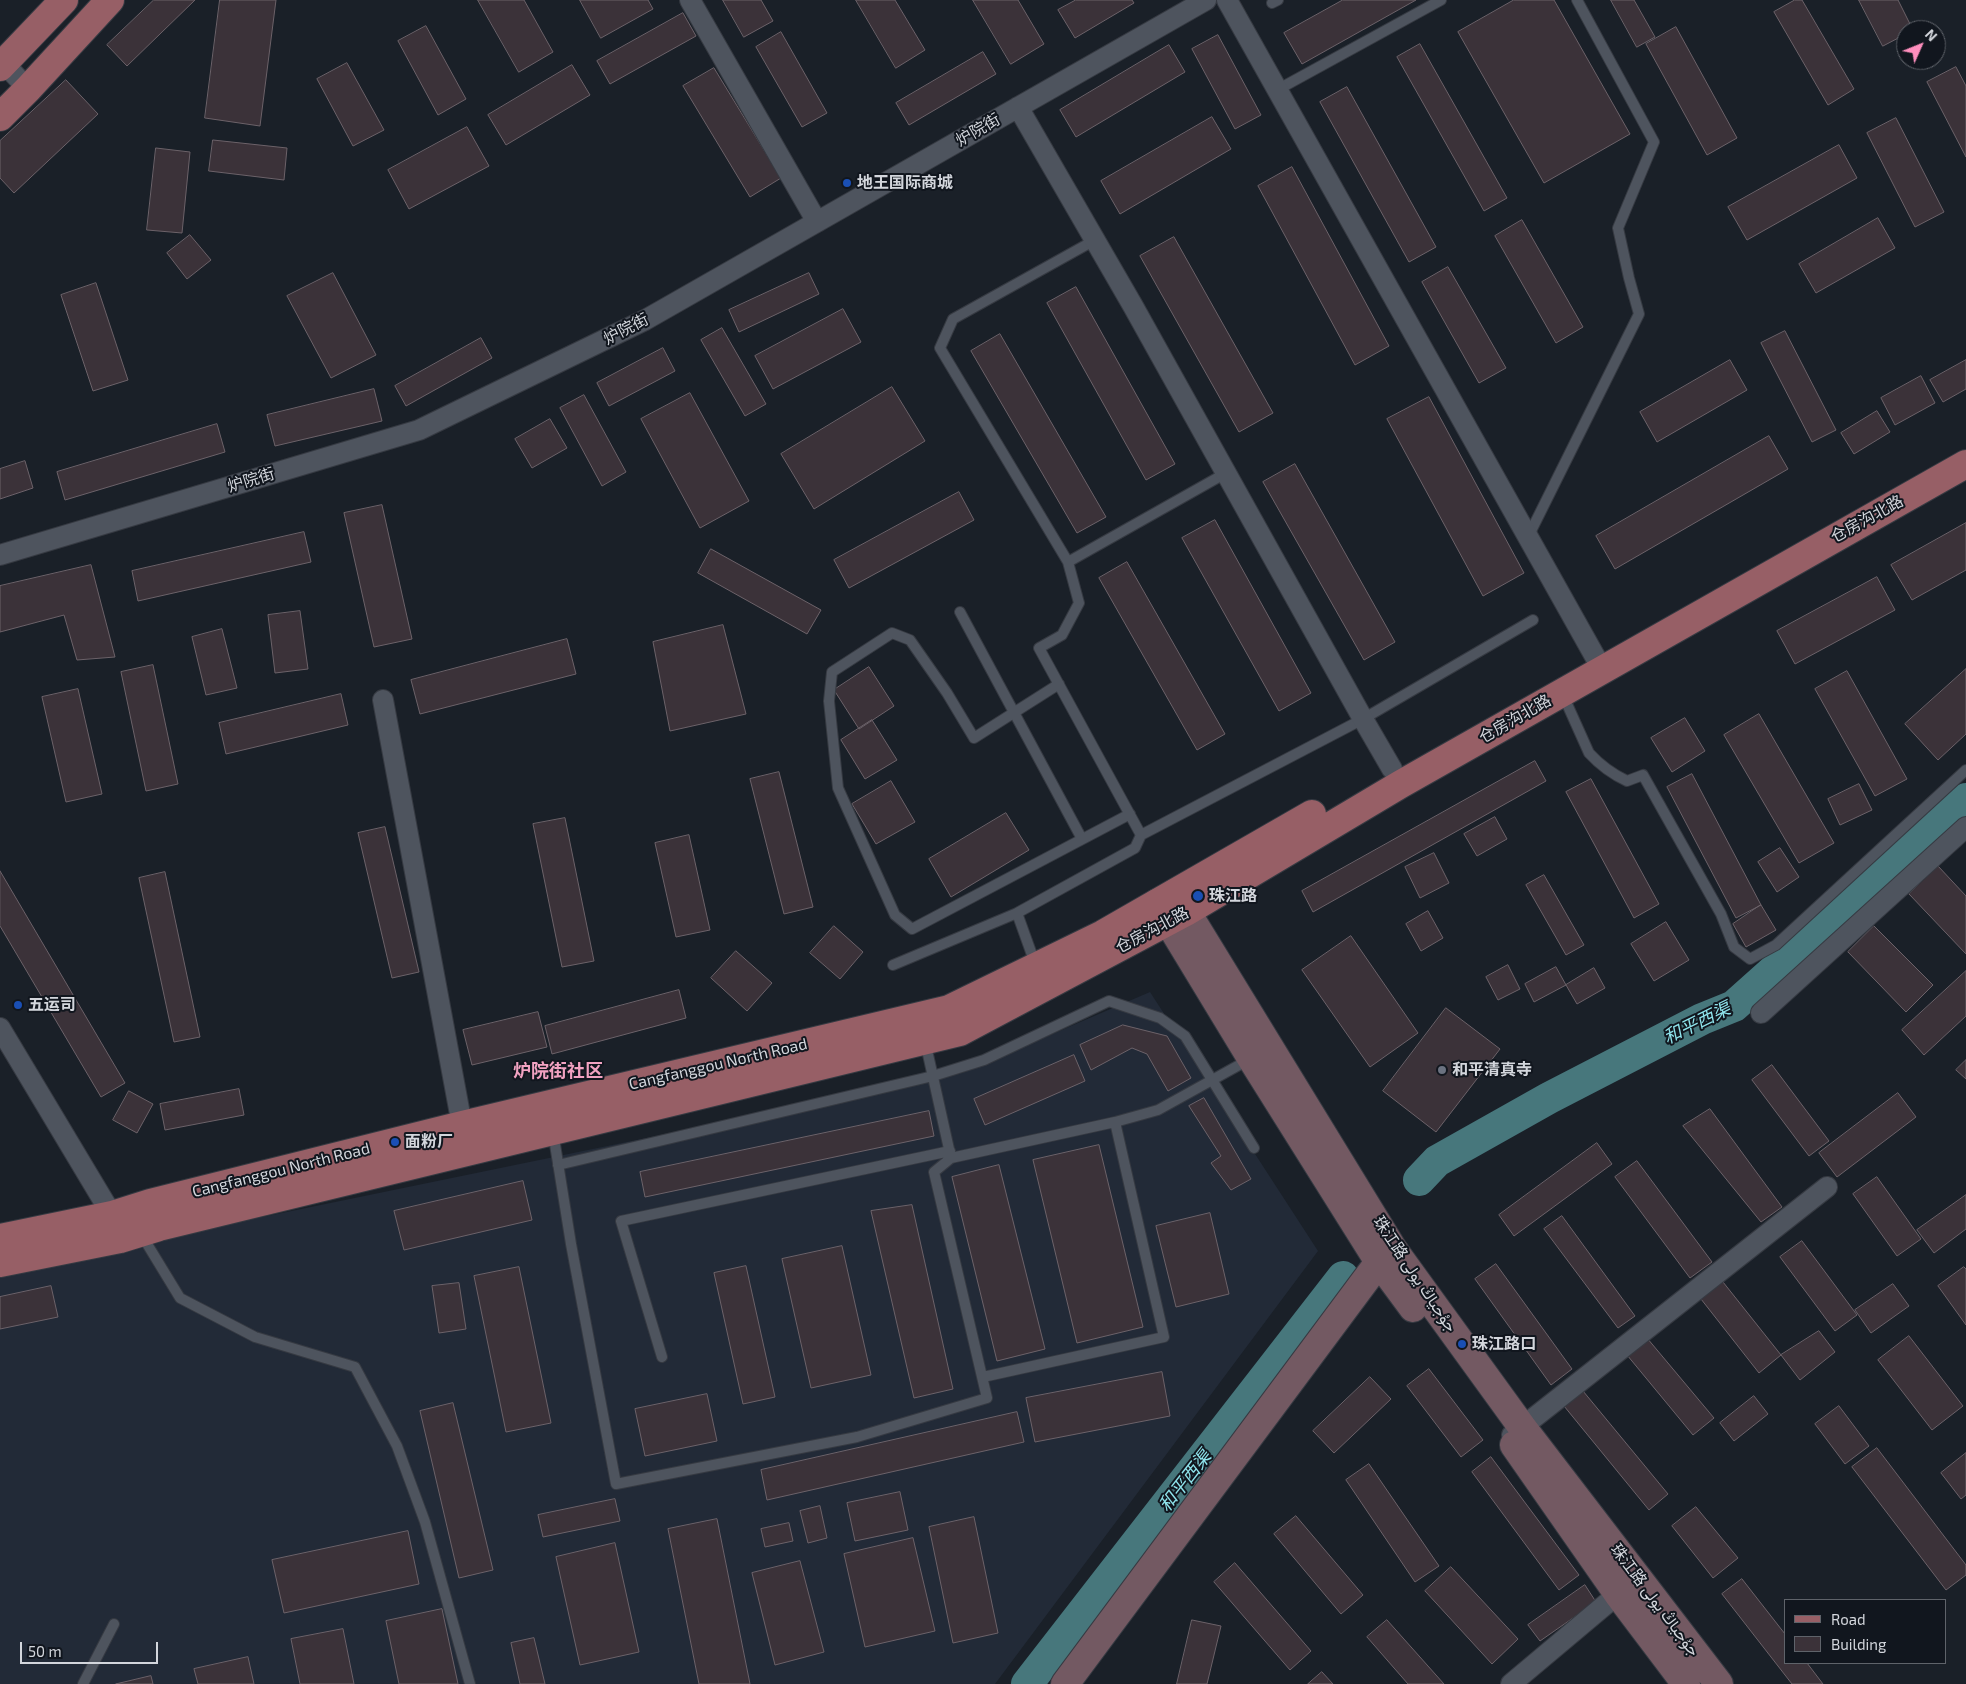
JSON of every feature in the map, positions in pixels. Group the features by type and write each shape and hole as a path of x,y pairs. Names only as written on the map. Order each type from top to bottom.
{"main road":[{"path":"1,63 64,0"},
{"path":"0,117 110,0"},
{"name":"仓房沟北路","path":"1036,967 1103,934 1172,907 1400,784 1562,692 1598,662 1725,578 1867,501 1966,444"},
{"name":"仓房沟北路","path":"1172,907 1392,769 1598,662 1966,464"},
{"name":"Cangfanggou North Road","path":"0,1263 124,1229 460,1154 960,1032 1172,907"},
{"name":"Cangfanggou North Road","path":"0,1238 124,1229 150,1203 462,1125 949,1009 1036,967"}],"street":[{"path":"690,0 817,222"},
{"name":"炉院街","path":"0,555 418,430 645,320 1206,0"},
{"path":"1227,0 1598,662"},
{"path":"1,63 28,89"},
{"path":"1018,107 1095,240 1392,769"},
{"path":"383,700 462,1125 460,1154"},
{"path":"1761,1013 1966,827"},
{"name":"珠江路 جۇجياڭ يولى","path":"1172,907 1251,1058 1386,1255 1515,1432 1719,1684"},
{"name":"珠江路 جۇجياڭ يولى","path":"1172,907 1386,1255"},
{"path":"0,1028 124,1229"},
{"path":"1515,1432 1827,1187"},
{"path":"1065,1684 1386,1255"},
{"name":"珠江路 جۇجياڭ يولى","path":"1515,1432 1618,1594 1686,1684"},
{"path":"1511,1684 1618,1594"}],"lane":[{"path":"1277,90 1441,0"},
{"path":"1528,537 1639,314 1618,228 1654,142 1577,0"},
{"path":"1095,240 953,319 940,348 1068,562 1079,603 1062,635 1039,648 1141,835"},
{"path":"1068,562 1226,473"},
{"path":"960,612 1082,839"},
{"path":"893,965 1016,912 1135,848 1141,835 1363,719 1533,620"},
{"path":"1059,684 974,738 947,693 910,640 892,633 832,672 829,701 838,788 895,915 912,929 1130,814"},
{"path":"1562,692 1589,753 1595,760 1614,775 1627,781 1643,775 1721,914 1734,947 1750,959 1776,945 1966,770"},
{"path":"1016,912 1036,967"},
{"path":"558,1165 933,1076 984,1060 1109,1001 1160,1018 1185,1036 1254,1148"},
{"path":"925,1041 950,1154"},
{"path":"662,1357 621,1221 1115,1122 1158,1110 1251,1058"},
{"path":"983,1377 1164,1337 1115,1122"},
{"path":"553,1131 571,1244 616,1484 857,1437 987,1398 934,1172 950,1154"},
{"path":"124,1229 180,1298 255,1337 355,1367 397,1446 425,1522 470,1684"},
{"path":"83,1684 114,1624"}],"shaded area":[{"path":"1150,992 1318,1251 995,1684 0,1684 0,1275 141,1242 962,1073"}],"building":[{"path":"154,0 195,0 127,66 107,45"},
{"path":"220,0 276,0 260,126 205,118"},
{"path":"478,0 524,0 553,52 519,72"},
{"path":"580,0 648,0 653,9 601,38"},
{"path":"723,0 761,0 773,21 744,37"},
{"path":"856,0 895,0 925,50 896,68"},
{"path":"973,0 1018,0 1044,44 1011,64"},
{"path":"1076,0 1132,0 1134,3 1075,38 1058,10"},
{"path":"1343,0 1416,0 1302,64 1284,33"},
{"path":"1514,0 1554,0 1630,134 1544,183 1458,32"},
{"path":"1611,0 1634,0 1655,37 1637,47"},
{"path":"1795,0 1802,0 1854,89 1828,105 1774,12"},
{"path":"1859,0 1898,0 1908,20 1896,20 1896,39 1883,46"},
{"path":"683,13 696,36 610,84 597,61"},
{"path":"426,26 466,99 438,115 398,41"},
{"path":"1676,27 1737,138 1707,155 1646,44"},
{"path":"781,32 827,113 802,127 756,47"},
{"path":"1218,35 1261,115 1235,129 1192,49"},
{"path":"1420,44 1507,198 1484,211 1397,57"},
{"path":"1169,45 1185,72 1076,137 1060,110"},
{"path":"983,52 996,74 909,125 896,103"},
{"path":"347,63 384,130 353,146 317,79"},
{"path":"572,65 590,95 506,145 488,115"},
{"path":"1956,67 1966,86 1966,157 1927,82"},
{"path":"714,68 781,178 750,197 683,86"},
{"path":"66,80 98,114 14,193 0,178 0,141"},
{"path":"1347,87 1436,247 1409,262 1320,102"},
{"path":"1212,117 1231,149 1120,214 1101,181"},
{"path":"1896,118 1944,212 1915,227 1867,133"},
{"path":"467,127 489,166 409,209 388,170"},
{"path":"213,140 287,148 284,180 209,171"},
{"path":"1839,145 1857,178 1747,240 1728,207"},
{"path":"156,148 190,152 182,233 147,230"},
{"path":"1292,167 1389,346 1355,365 1258,186"},
{"path":"1878,218 1895,248 1816,293 1799,264"},
{"path":"1522,220 1583,327 1556,343 1495,236"},
{"path":"190,235 211,260 187,279 167,253"},
{"path":"1174,237 1273,413 1239,432 1140,256"},
{"path":"1448,267 1506,368 1479,383 1422,282"},
{"path":"333,273 376,355 331,378 287,296"},
{"path":"809,273 819,294 739,332 729,310"},
{"path":"96,283 128,380 93,391 61,295"},
{"path":"1076,287 1175,464 1146,480 1047,303"},
{"path":"843,309 861,342 773,389 755,356"},
{"path":"722,328 766,404 745,416 701,340"},
{"path":"1785,331 1836,430 1812,442 1761,343"},
{"path":"1000,334 1106,517 1077,533 971,351"},
{"path":"481,338 492,358 406,406 395,386"},
{"path":"663,348 675,371 609,406 597,383"},
{"path":"1730,360 1747,390 1657,442 1640,412"},
{"path":"1966,360 1966,389 1943,402 1930,380"},
{"path":"1921,376 1935,403 1895,425 1881,398"},
{"path":"892,387 925,441 814,509 781,454"},
{"path":"374,389 382,421 275,446 267,415"},
{"path":"690,393 749,501 700,528 641,419"},
{"path":"584,395 626,472 602,486 560,408"},
{"path":"1429,397 1524,573 1483,596 1387,419"},
{"path":"1877,411 1890,432 1854,454 1841,433"},
{"path":"550,419 567,448 532,468 515,439"},
{"path":"217,424 225,452 65,500 57,472"},
{"path":"1769,436 1788,469 1615,569 1596,536"},
{"path":"25,461 33,488 0,499 0,469"},
{"path":"1295,464 1395,642 1364,660 1263,482"},
{"path":"959,492 974,520 849,588 834,560"},
{"path":"382,505 412,639 374,647 344,513"},
{"path":"1215,520 1311,693 1279,711 1182,538"},
{"path":"1966,523 1966,570 1912,600 1891,565"},
{"path":"304,532 311,562 138,601 132,571"},
{"path":"711,549 821,610 807,634 698,573"},
{"path":"1127,562 1225,734 1197,750 1099,578"},
{"path":"91,565 115,657 77,660 64,615 0,632 0,586"},
{"path":"1877,577 1895,610 1795,664 1777,631"},
{"path":"300,611 308,669 275,673 268,615"},
{"path":"723,625 746,714 670,731 653,642"},
{"path":"222,629 237,688 206,695 192,637"},
{"path":"567,639 576,674 420,714 411,680"},
{"path":"153,665 178,784 146,791 121,672"},
{"path":"869,667 894,706 859,729 834,690"},
{"path":"1966,669 1966,734 1938,760 1905,724"},
{"path":"1847,671 1907,779 1875,796 1815,689"},
{"path":"78,689 102,794 66,802 42,697"},
{"path":"341,694 348,725 226,754 219,723"},
{"path":"1759,714 1834,843 1799,863 1724,735"},
{"path":"1685,718 1705,751 1672,772 1651,738"},
{"path":"872,720 897,760 865,779 841,740"},
{"path":"1535,761 1546,781 1313,912 1302,891"},
{"path":"779,772 813,907 784,914 750,779"},
{"path":"1692,774 1761,905 1736,918 1667,787"},
{"path":"1591,779 1659,904 1634,918 1566,792"},
{"path":"891,781 915,822 876,844 852,804"},
{"path":"1859,784 1872,810 1840,825 1828,799"},
{"path":"1006,813 1029,850 951,897 929,859"},
{"path":"1495,817 1507,839 1477,856 1464,834"},
{"path":"565,818 594,961 562,967 533,824"},
{"path":"385,827 419,972 392,978 358,833"},
{"path":"689,835 710,930 676,937 655,843"},
{"path":"1780,848 1799,877 1777,892 1758,862"},
{"path":"1434,853 1449,883 1420,898 1405,867"},
{"path":"1938,866 1966,896 1966,954 1909,894"},
{"path":"0,871 125,1083 101,1097 0,926"},
{"path":"165,872 200,1037 174,1042 139,878"},
{"path":"1544,875 1584,945 1566,955 1526,885"},
{"path":"1761,905 1776,930 1746,947 1733,924"},
{"path":"1428,911 1443,938 1421,951 1406,924"},
{"path":"1666,922 1689,960 1654,981 1631,944"},
{"path":"834,926 863,952 840,979 810,953"},
{"path":"1874,926 1933,985 1906,1012 1848,952"},
{"path":"1351,936 1418,1033 1370,1067 1302,970"},
{"path":"736,951 772,983 747,1011 711,978"},
{"path":"1508,965 1520,989 1498,1000 1486,977"},
{"path":"1556,967 1566,985 1534,1002 1525,984"},
{"path":"1594,968 1605,988 1577,1004 1566,985"},
{"path":"1966,971 1966,1016 1924,1055 1902,1030"},
{"path":"679,990 686,1018 552,1054 545,1026"},
{"name":"和平清真寺","path":"1446,1008 1500,1049 1436,1132 1383,1091"},
{"path":"538,1012 547,1047 472,1065 463,1030"},
{"path":"1123,1025 1167,1036 1191,1078 1168,1091 1147,1054 1132,1048 1091,1070 1080,1045"},
{"path":"1074,1055 1085,1081 985,1125 974,1099"},
{"path":"1966,1060 1966,1079 1956,1070"},
{"path":"1772,1065 1829,1141 1809,1156 1752,1080"},
{"path":"239,1089 244,1115 165,1130 160,1104"},
{"path":"129,1091 153,1104 137,1133 113,1120"},
{"path":"1898,1093 1916,1117 1837,1177 1819,1153"},
{"path":"1204,1098 1251,1179 1231,1190 1211,1163 1221,1156 1189,1106"},
{"path":"1710,1109 1782,1207 1761,1222 1683,1126"},
{"path":"929,1111 934,1136 645,1197 640,1172"},
{"path":"1597,1143 1612,1164 1514,1236 1499,1215"},
{"path":"1099,1145 1143,1327 1077,1343 1033,1160"},
{"path":"1637,1161 1712,1262 1690,1278 1615,1177"},
{"path":"999,1165 1045,1349 997,1361 952,1177"},
{"path":"1877,1177 1921,1239 1897,1256 1853,1194"},
{"path":"523,1181 532,1220 404,1250 394,1211"},
{"path":"1966,1195 1966,1229 1934,1253 1917,1230"},
{"path":"912,1205 953,1389 914,1398 871,1211"},
{"path":"1210,1213 1229,1294 1176,1307 1156,1226"},
{"path":"1562,1216 1635,1316 1618,1328 1544,1229"},
{"path":"1802,1241 1857,1315 1835,1331 1780,1257"},
{"path":"842,1246 871,1375 811,1388 782,1259"},
{"path":"1496,1264 1572,1369 1551,1385 1475,1279"},
{"path":"746,1266 775,1397 743,1404 714,1273"},
{"path":"519,1267 551,1423 506,1432 474,1276"},
{"path":"1964,1267 1966,1269 1966,1325 1938,1286"},
{"path":"1723,1282 1781,1355 1759,1373 1701,1299"},
{"path":"459,1283 466,1329 439,1333 432,1286"},
{"path":"1893,1284 1909,1306 1871,1333 1855,1310"},
{"path":"51,1286 58,1317 0,1329 0,1297"},
{"path":"1819,1331 1835,1352 1800,1380 1781,1355"},
{"path":"1909,1336 1963,1406 1932,1430 1878,1360"},
{"path":"1647,1338 1714,1418 1693,1435 1627,1355"},
{"path":"1429,1369 1483,1440 1461,1457 1407,1386"},
{"path":"1162,1372 1170,1416 1035,1442 1026,1398"},
{"path":"1370,1377 1391,1399 1334,1453 1313,1431"},
{"path":"1583,1391 1668,1494 1649,1510 1564,1406"},
{"path":"707,1394 717,1441 645,1456 635,1409"},
{"path":"1754,1396 1768,1414 1734,1441 1720,1423"},
{"path":"453,1403 493,1570 459,1578 420,1411"},
{"path":"1839,1406 1869,1446 1845,1464 1815,1424"},
{"path":"1017,1412 1024,1442 767,1500 761,1470"},
{"path":"1877,1448 1966,1565 1966,1575 1946,1590 1852,1467"},
{"path":"1966,1453 1966,1495 1961,1499 1941,1473"},
{"path":"1491,1457 1579,1575 1559,1590 1472,1472"},
{"path":"1369,1464 1439,1566 1415,1582 1346,1480"},
{"path":"900,1492 908,1530 855,1541 847,1503"},
{"path":"615,1499 620,1521 543,1537 538,1515"},
{"path":"820,1506 827,1538 808,1543 800,1511"},
{"path":"1696,1507 1738,1558 1713,1578 1672,1526"},
{"path":"1296,1516 1363,1595 1341,1614 1274,1534"},
{"path":"974,1517 998,1633 953,1643 929,1527"},
{"path":"717,1519 750,1684 699,1684 668,1529"},
{"path":"789,1523 793,1541 765,1547 761,1529"},
{"path":"408,1531 419,1584 284,1613 272,1560"},
{"path":"913,1538 935,1631 865,1647 844,1554"},
{"path":"615,1543 639,1652 580,1665 556,1557"},
{"path":"800,1561 824,1652 775,1665 752,1573"},
{"path":"1235,1563 1311,1651 1290,1670 1214,1582"},
{"path":"1451,1567 1518,1639 1492,1664 1425,1591"},
{"path":"1742,1579 1784,1633 1784,1664 1808,1664 1823,1684 1792,1684 1722,1594"},
{"path":"1585,1585 1596,1602 1540,1641 1528,1625"},
{"path":"442,1609 458,1684 399,1684 386,1621"},
{"path":"1192,1620 1221,1626 1207,1684 1177,1684"},
{"path":"1387,1620 1444,1684 1408,1684 1367,1637"},
{"path":"343,1629 354,1684 300,1684 291,1639"},
{"path":"534,1638 545,1684 520,1684 511,1643"},
{"path":"248,1657 254,1684 198,1684 194,1669"},
{"path":"1322,1672 1333,1684 1308,1684"},
{"path":"151,1676 153,1684 116,1684"}],"waterway":[{"name":"和平西渠","path":"1419,1180 1437,1161 1549,1098 1702,1019 1734,1006 1966,799"},
{"name":"和平西渠","path":"1027,1684 1343,1277"}],"place":[{"name":"地王国际商城","path":"847,183"},
{"name":"珠江路","path":"1198,896"},
{"name":"五运司","path":"18,1005"},
{"name":"和平清真寺","path":"1442,1070"},
{"name":"面粉厂","path":"395,1142"},
{"name":"珠江路口","path":"1462,1344"}],"district":[{"name":"炉院街社区","path":"558,1071"}]}
